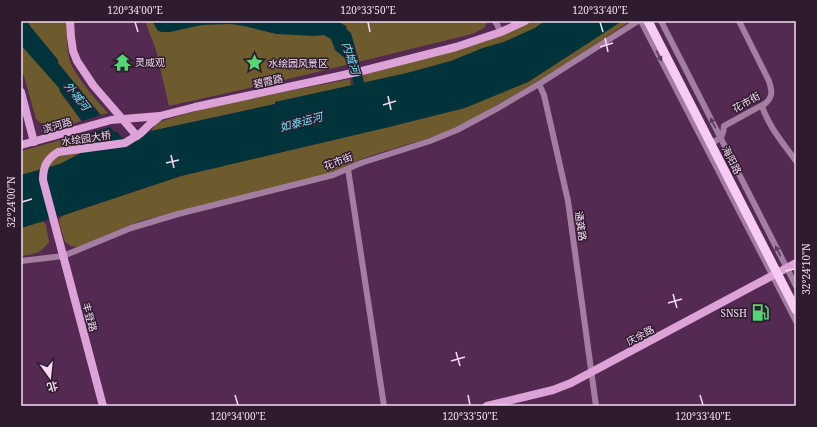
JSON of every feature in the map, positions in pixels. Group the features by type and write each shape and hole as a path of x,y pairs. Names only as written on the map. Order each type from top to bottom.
{"main road":[{"name":"海阳路","path":"648,21 713,142 779,272 796,310"},
{"name":"海阳路","path":"654,21 688,95"},
{"name":"海阳路","path":"779,272 796,299"}],"street":[{"path":"70,21 73,51 77,61 93,85 122,118 135,137 160,116"},
{"path":"495,21 501,32"},
{"name":"碧霞路","path":"122,118 160,116 195,107 350,74 456,47 501,32 525,21"},
{"path":"640,21 688,95"},
{"name":"花市街","path":"21,261 63,256 138,226 178,214 333,175 457,130 475,122 539,84 640,21"},
{"path":"661,21 688,95"},
{"name":"花市街","path":"713,142 723,135 724,126 762,106 771,98 772,91 764,70 739,21"},
{"name":"通龚路","path":"539,84 544,95 568,201 596,406"},
{"path":"21,92 34,142"},
{"path":"762,106 777,135 796,161"},
{"name":"滨河路","path":"21,145 122,118"},
{"name":"水绘园大桥","path":"57,233 43,180 43,171 46,162 50,157 58,152 125,143 135,137"},
{"path":"348,169 384,406"},
{"name":"丰登路","path":"57,233 103,406"},
{"name":"庆余路","path":"487,406 558,388 592,372 796,263"},
{"path":"779,272 796,286"},
{"path":"779,272 796,321"}],"shaded area":[{"path":"27,21 67,21 67,41 70,61 76,74 108,113 101,115 58,63 58,60"},
{"name":"水绘园风景区","path":"145,21 488,21 484,28 472,34 276,82 169,106 156,50"},
{"path":"531,21 545,21 535,28 504,42 483,48 451,61 364,83 363,75 487,41"},
{"path":"622,21 630,21 545,77 468,121 438,135 361,159 333,173 140,221 78,247 71,246 65,242 59,219 64,215 181,176 393,126 528,82"},
{"path":"21,45 60,88 81,121 55,130 44,126 36,119 24,76 21,72"},
{"path":"350,79 351,86 151,131 157,123 209,107"},
{"path":"86,133 94,137 96,142 81,153 60,164 21,175 21,151"},
{"path":"43,221 46,225 49,242 37,253 21,256 21,228"}],"water":[{"path":"21,21 27,21 58,60 58,63 114,132 117,132 122,138 134,141 151,131 275,104 275,102 407,73 451,61 483,48 504,42 535,28 545,21 622,21 528,82 465,108 181,176 21,228 21,175 60,164 81,153 96,142 94,137 60,92 59,88 21,45"},
{"path":"152,21 337,21 346,26 347,30 351,33 356,56 346,59 335,50 331,39 324,35 276,34 231,24 202,25 170,32 162,32 158,31"}],"pier":[{"path":"103,114 113,126 89,133 80,122"}],"waterway":[{"name":"内城河","path":"348,46 353,58 362,98"}],"place":[{"name":"灵威观","path":"122,62"},
{"name":"水绘园风景区","path":"255,63"},
{"name":"SNSH","path":"760,313"}],"water label":[{"name":"外城河","path":"77,96"},
{"name":"如泰运河","path":"301,122"}]}
